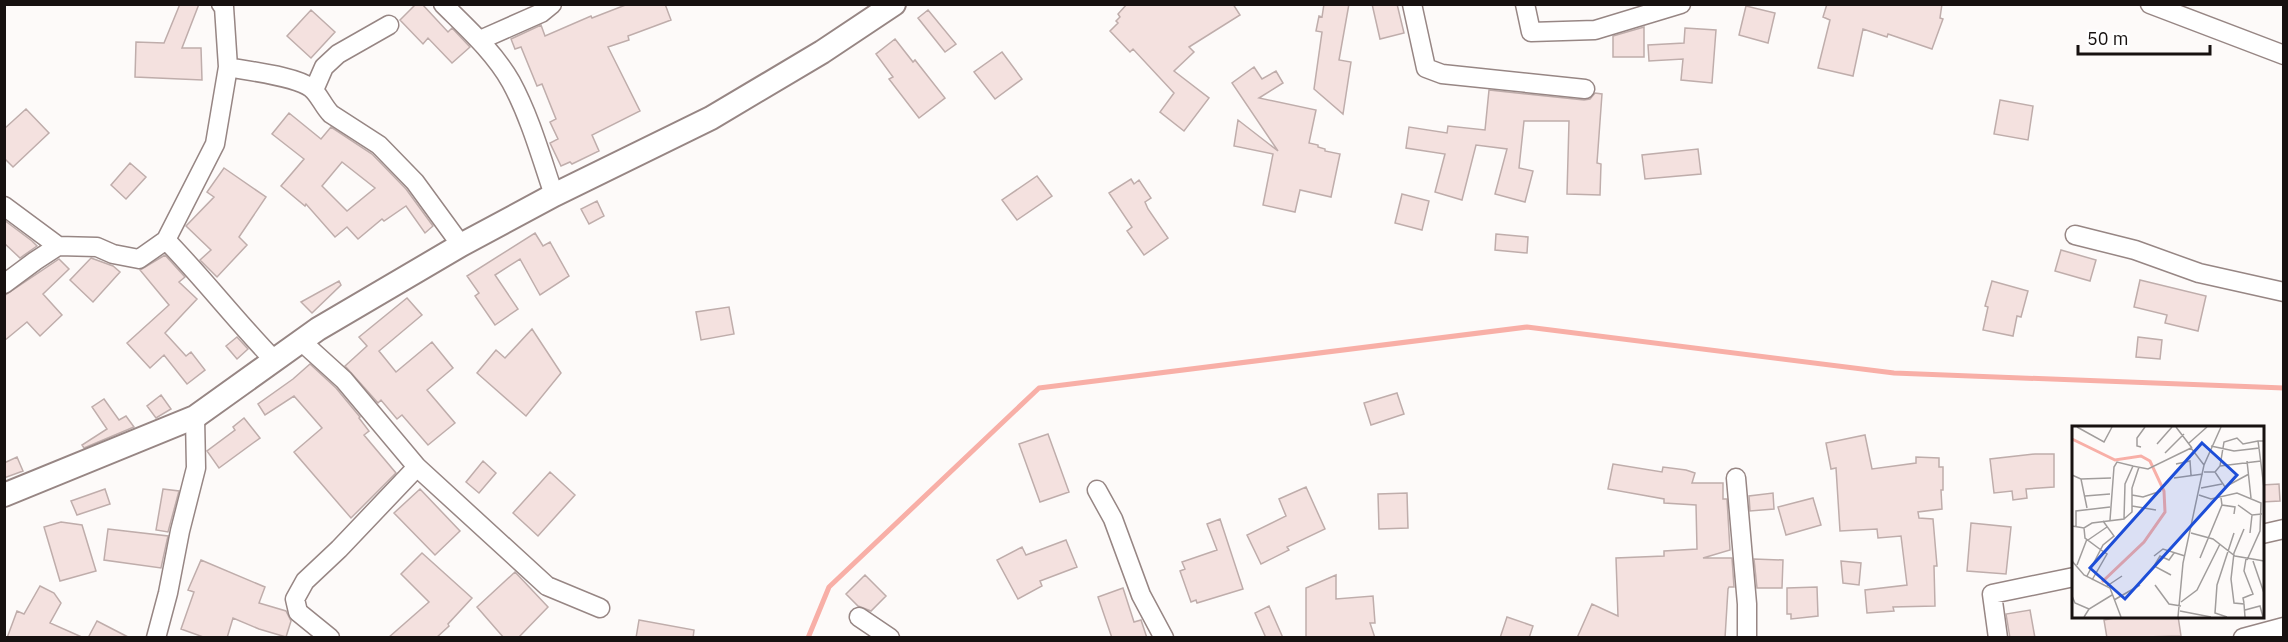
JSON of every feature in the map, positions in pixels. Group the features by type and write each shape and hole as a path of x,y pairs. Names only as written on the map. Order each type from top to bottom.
{"street":[{"path":"4,284 58,246 97,247 113,254 139,259 166,240 215,144 228,67 224,8 221,4"},
{"path":"443,4 480,40 510,81 533,132 554,195"},
{"path":"480,40 541,13 552,4"},
{"path":"4,495 195,417 301,341 461,245 554,195 711,118 822,52 894,4"},
{"path":"1412,4 1426,68 1442,74 1585,89"},
{"path":"1526,4 1531,32 1595,30 1681,4"},
{"path":"2150,4 2283,55"},
{"path":"314,90 324,67 338,54 389,25"},
{"path":"228,67 305,83 314,90 324,108 379,145 408,175 461,245"},
{"path":"4,206 58,246"},
{"path":"2075,235 2135,250 2199,273 2283,292"},
{"path":"166,240 193,268 238,323 274,360"},
{"path":"301,341 344,380 417,467 547,586 600,608"},
{"path":"156,638 196,468 195,417"},
{"path":"330,638 298,612 295,599 304,581 339,549 417,467"},
{"path":"1736,478 1747,604 1747,638"},
{"path":"1097,490 1113,519 1141,595 1164,638"},
{"path":"2264,534 2283,529"},
{"path":"1998,638 1992,594 2072,577"},
{"path":"859,617 890,638"},
{"path":"2243,638 2283,627"}],"building":[{"path":"180,4 199,4 182,48 201,48 202,80 135,77 136,42 164,43"},
{"path":"416,4 422,4 448,32 452,28 470,47 452,63 428,38 423,44 400,20"},
{"path":"628,4 665,4 671,20 628,36 629,40 608,47 640,111 592,135 599,151 572,164 570,162 561,166 550,143 558,139 550,122 556,119 542,84 537,86 521,47 515,49 511,39 541,25 545,36 591,16 592,18"},
{"path":"1127,4 1233,4 1240,15 1189,47 1194,52 1174,71 1209,98 1184,131 1160,112 1174,93 1133,49 1130,52 1110,31 1118,23 1116,21 1120,17 1118,14"},
{"path":"1324,4 1349,4 1339,60 1351,62 1343,114 1314,89 1322,32 1316,31"},
{"path":"1372,4 1397,4 1404,33 1380,39"},
{"path":"1827,4 1942,4 1940,18 1943,19 1932,49 1888,34 1887,37 1863,29 1853,76 1818,68 1830,20 1823,17"},
{"path":"1746,6 1775,13 1768,43 1739,35"},
{"path":"311,10 335,32 311,58 287,36"},
{"path":"928,10 956,44 945,52 918,18"},
{"path":"1644,27 1644,57 1613,57 1613,36"},
{"path":"1685,28 1716,30 1712,83 1681,80 1683,59 1649,61 1648,45 1684,43"},
{"path":"895,39 945,98 919,118 889,79 893,77 876,54"},
{"path":"1002,52 1022,79 995,99 974,72"},
{"path":"1254,67 1262,79 1276,71 1283,83 1259,98 1316,110 1309,143 1318,145 1325,151 1340,154 1331,197 1300,190 1295,212 1263,205 1273,154 1234,146 1238,120 1278,151 1232,83"},
{"path":"1489,90 1584,100 1590,99 1595,93 1602,94 1597,163 1601,164 1600,195 1567,194 1569,121 1524,121 1519,168 1533,171 1525,202 1495,194 1507,149 1476,145 1462,200 1435,192 1445,154 1406,148 1409,127 1447,133 1448,126 1485,130"},
{"path":"2000,100 2033,106 2028,140 1994,134"},
{"path":"26,109 49,133 13,167 4,158 4,129"},
{"path":"289,113 321,139 331,127 372,154 406,189 433,226 425,233 406,206 384,221 382,219 358,239 347,227 335,237 306,204 305,206 281,186 304,159 272,134","holes":["342,162 375,188 347,211 322,186"]},
{"path":"1698,149 1701,174 1645,179 1642,155"},
{"path":"130,163 146,177 126,199 111,185"},
{"path":"224,168 266,197 239,237 247,245 217,277 200,260 211,250 186,226 214,197 207,192"},
{"path":"1037,176 1052,196 1017,220 1002,200"},
{"path":"1131,179 1134,184 1139,180 1151,198 1145,202 1168,238 1144,255 1127,231 1132,227 1109,193"},
{"path":"1402,194 1429,201 1422,230 1395,223"},
{"path":"597,201 604,216 589,224 581,209"},
{"path":"4,220 37,246 20,258 4,243"},
{"path":"535,233 543,246 550,242 569,276 540,295 520,259 495,275 518,309 495,325 475,296 479,293 467,276"},
{"path":"1496,234 1528,237 1527,253 1495,250"},
{"path":"2061,250 2096,260 2090,281 2055,271"},
{"path":"165,255 185,277 179,282 197,299 165,333 186,356 191,352 205,370 187,384 164,355 150,368 127,343 169,305 140,270"},
{"path":"91,258 113,266 120,272 93,302 70,280"},
{"path":"59,259 69,269 43,294 62,315 40,336 27,322 4,341 4,296"},
{"path":"2140,280 2206,296 2198,331 2165,323 2167,315 2134,307"},
{"path":"339,281 341,285 312,313 301,302"},
{"path":"1992,281 2028,291 2021,317 2017,316 2013,336 1983,330 1988,307 1985,306"},
{"path":"407,298 422,315 379,351 396,372 432,342 453,368 427,390 455,423 428,445 402,415 397,419 381,400 378,403 345,366 367,346 359,337"},
{"path":"729,307 734,334 701,340 696,312"},
{"path":"532,329 561,373 526,416 477,373 496,350 505,358"},
{"path":"237,337 248,349 237,359 226,346"},
{"path":"2138,337 2162,340 2160,359 2136,357"},
{"path":"310,364 336,388 360,417 369,431 364,435 396,473 351,518 294,452 322,428 294,396 265,415 258,404"},
{"path":"1397,393 1404,414 1371,425 1364,403"},
{"path":"161,395 171,409 156,418 147,406"},
{"path":"104,399 119,420 126,416 134,427 84,448 82,445 107,429 92,407"},
{"path":"244,418 260,438 219,468 207,451 235,430 233,427"},
{"path":"1048,434 1069,492 1040,502 1019,444"},
{"path":"1865,435 1872,469 1916,463 1916,457 1939,458 1939,467 1943,467 1942,509 1918,512 1919,518 1933,519 1937,566 1934,566 1935,606 1893,607 1894,611 1867,613 1865,590 1907,585 1901,536 1878,538 1877,529 1840,531 1836,468 1831,469 1826,443"},
{"path":"2054,454 2054,487 2026,489 2027,498 2013,500 2012,491 1994,493 1990,459"},
{"path":"17,457 23,471 4,478 4,463"},
{"path":"483,461 496,473 479,493 466,482"},
{"path":"1613,464 1662,472 1663,467 1686,470 1695,473 1692,483 1723,483 1723,499 1727,499 1730,550 1703,558 1732,558 1734,587 1728,589 1725,638 1577,638 1592,604 1618,616 1616,558 1664,556 1664,551 1697,549 1696,505 1664,503 1664,499 1608,489"},
{"path":"550,472 575,495 538,536 513,513"},
{"path":"2279,484 2280,501 2264,502 2264,485"},
{"path":"1306,487 1325,529 1287,547 1289,550 1261,564 1247,535 1286,516 1279,499"},
{"path":"105,489 110,504 77,515 71,501"},
{"path":"163,489 179,491 168,532 156,530"},
{"path":"420,489 460,531 435,555 394,513"},
{"path":"1407,493 1408,528 1379,529 1378,494"},
{"path":"1773,493 1774,509 1750,511 1749,496"},
{"path":"1813,498 1821,525 1786,535 1778,507"},
{"path":"1220,519 1243,589 1197,603 1196,600 1191,602 1180,571 1185,569 1182,562 1217,550 1207,524"},
{"path":"61,522 82,525 96,571 60,581 44,527"},
{"path":"1971,523 2011,527 2006,574 1967,571"},
{"path":"108,529 168,536 161,568 104,560"},
{"path":"1066,540 1077,567 1040,581 1042,586 1018,599 997,560 1022,547 1026,555"},
{"path":"422,553 472,598 436,638 388,638 429,602 401,574"},
{"path":"1754,559 1783,560 1782,588 1757,588"},
{"path":"201,560 265,587 259,603 286,611 291,621 286,637 233,618 227,638 206,638 181,629 194,592 188,590"},
{"path":"1841,561 1861,563 1859,585 1843,583"},
{"path":"515,572 548,607 518,638 504,638 477,607"},
{"path":"865,575 886,596 871,611 858,606 846,594"},
{"path":"1336,575 1336,599 1373,596 1375,623 1370,623 1375,638 1306,638 1306,588"},
{"path":"40,586 54,593 61,603 50,623 84,638 7,638 17,611 24,614"},
{"path":"1817,587 1818,616 1791,619 1791,614 1787,614 1787,588"},
{"path":"1123,588 1134,622 1141,620 1147,638 1112,638 1098,597"},
{"path":"1269,606 1283,638 1266,638 1255,613"},
{"path":"2030,610 2035,638 2010,638 2006,614"},
{"path":"1507,617 1533,626 1529,638 1500,638"},
{"path":"2178,618 2181,636 2107,638 2104,620"},
{"path":"639,620 694,630 693,638 636,638"},
{"path":"97,621 130,638 88,638"}],"waterway":[{"path":"808,638 829,587 1039,388 1527,327 1894,373 2284,388"}]}
